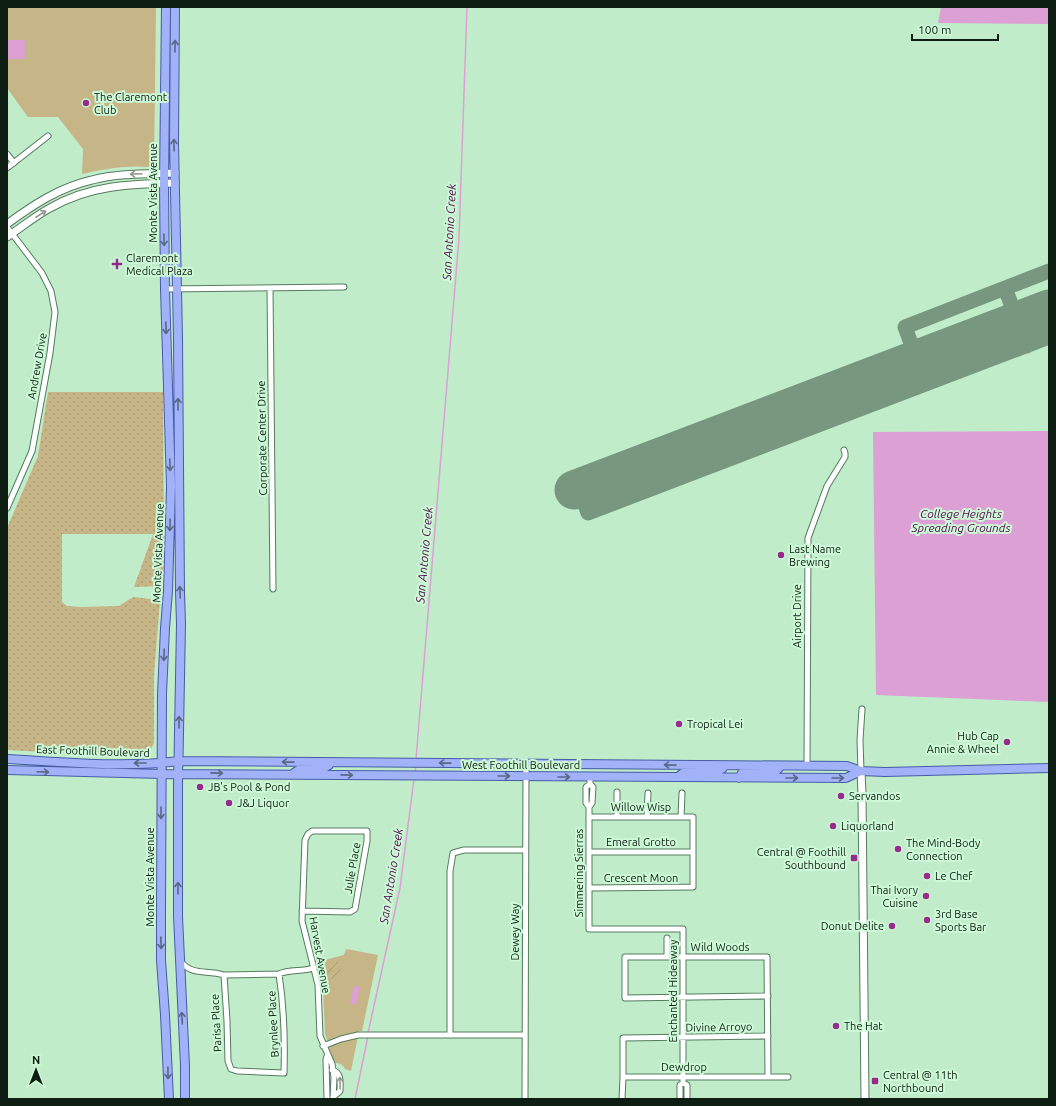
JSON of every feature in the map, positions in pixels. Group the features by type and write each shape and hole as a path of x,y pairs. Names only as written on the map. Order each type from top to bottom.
{"main road":[{"name":"Monte Vista Avenue","path":"166,7 164,173 165,289 171,486 168,591 162,694 161,960 166,1022 169,1099"},
{"name":"Monte Vista Avenue","path":"175,7 176,289 181,624 178,773 178,916 185,1066 185,1099"},
{"path":"7,224 45,198 69,187 91,180 111,176 175,173"},
{"path":"9,235 50,208 72,197 94,190 117,185 175,183"},
{"name":"East Foothill Boulevard","path":"7,759 103,764 162,763 179,761"},
{"name":"West Foothill Boulevard","path":"179,761 846,766 861,771 1049,768"},
{"path":"292,774 300,769 320,769 329,765 330,762"},
{"path":"678,777 687,771 718,771 724,766"},
{"path":"739,778 742,773 745,772 775,772 781,766"},
{"name":"East Foothill Boulevard","path":"7,770 162,774 178,773"},
{"path":"861,771 865,1099"},
{"name":"West Foothill Boulevard","path":"178,773 526,776 590,780 678,777 846,778 861,771"}],"street":[{"path":"7,168 48,136"},
{"path":"7,154 14,163"},
{"name":"Andrew Drive","path":"7,228 9,235 42,273 51,292 55,312 50,353 32,451 7,508"},
{"path":"165,289 344,287"},
{"name":"Corporate Center Drive","path":"270,288 273,588"},
{"name":"Airport Drive","path":"807,766 808,538 827,486 845,457 844,450"},
{"path":"861,771 860,740 862,709"},
{"name":"Dewey Way","path":"525,1099 526,764"},
{"path":"590,780 592,787 592,803 589,807 586,803 586,787 590,780"},
{"path":"617,792 617,817"},
{"path":"647,817 648,793"},
{"path":"682,793 682,817"},
{"path":"586,796 592,796"},
{"name":"Simmering Sierras","path":"589,807 589,929 683,929"},
{"name":"Willow Wisp","path":"589,817 693,818 693,852"},
{"name":"Harvest Avenue","path":"333,1098 333,1070 320,1036 318,985 302,921 305,840 308,834 312,831 367,831"},
{"name":"Julie Place","path":"302,911 350,912 355,909 367,841 367,831"},
{"path":"450,1035 450,871 453,853 464,850 525,850"},
{"name":"Emeral Grotto","path":"589,852 693,852"},
{"name":"Crescent Moon","path":"590,888 693,887 693,852"},
{"name":"Enchanted Hideaway","path":"683,929 683,1083"},
{"path":"667,938 667,957"},
{"name":"Wild Woods","path":"683,997 625,998 625,958 767,957 768,996"},
{"path":"179,960 189,970 198,972 212,972 224,975 280,974 286,971 306,970 313,968"},
{"name":"Brynlee Place","path":"231,1068 237,1071 284,1073 285,1050 280,974"},
{"name":"Parisa Place","path":"224,975 228,1061 231,1068"},
{"path":"683,997 768,996 768,1077"},
{"path":"323,1046 358,1035 525,1035"},
{"name":"Divine Arroyo","path":"622,1077 623,1038 768,1036"},
{"name":"Harvest Avenue","path":"327,1056 327,1099"},
{"path":"326,1070 333,1070"},
{"path":"622,1077 622,1099"},
{"name":"Dewdrop","path":"622,1077 788,1077"},
{"path":"680,1099 680,1085 683,1083 687,1085 687,1099"},
{"path":"680,1093 687,1093"}],"shaded area":[{"name":"The Claremont Club","path":"7,7 156,7 154,162 149,167 116,168 82,174 83,149 58,117 28,117 7,88"},
{"path":"48,392 163,392 164,553 162,586 134,587 153,534 62,534 62,602 67,606 119,606 133,597 160,600 154,675 154,743 150,751 142,754 80,754 7,750 7,528 38,456"},
{"path":"346,949 378,955 362,1031 359,1031 351,1071 345,1069 341,1064 334,1063 325,1033 323,986 317,962 344,955"},
{"path":"334,960 339,962 341,971 339,976 331,979 325,968 329,963 333,963"}],"water":[{"path":"941,7 1049,7 1049,24 938,23"},
{"path":"7,40 25,40 25,59 7,59"},
{"name":"College Heights Spreading Grounds","path":"1049,431 1049,702 876,695 873,432"},
{"path":"354,986 360,987 356,1005 350,1003"}],"waterway":[{"name":"San Antonio Creek","path":"416,759 459,238 467,7"},
{"name":"San Antonio Creek","path":"415,773 416,765"},
{"name":"San Antonio Creek","path":"368,1033 400,888 414,779"},
{"name":"San Antonio Creek","path":"355,1099 368,1036"}],"taxiway":[{"path":"926,384 905,327 1049,271"},
{"path":"1005,288 1027,346"},
{"path":"579,488 588,513 1049,337"},
{"path":"721,434 731,458"}],"runway":[{"path":"574,490 1049,309"}],"place":[{"name":"The Claremont Club","path":"86,103"},
{"name":"Claremont Medical Plaza","path":"117,264"},
{"name":"Last Name Brewing","path":"781,555"},
{"name":"Tropical Lei","path":"679,724"},
{"name":"Hub Cap Annie & Wheel","path":"1007,742"},
{"name":"JB's Pool & Pond","path":"200,787"},
{"name":"Servandos","path":"841,796"},
{"name":"J&J Liquor","path":"229,803"},
{"name":"Liquorland","path":"833,826"},
{"name":"The Mind-Body Connection","path":"898,849"},
{"name":"Central @ Foothill Southbound","path":"854,858"},
{"name":"Le Chef","path":"927,876"},
{"name":"Thai Ivory Cuisine","path":"926,896"},
{"name":"3rd Base Sports Bar","path":"927,920"},
{"name":"Donut Delite","path":"892,926"},
{"name":"The Hat","path":"836,1026"},
{"name":"Central @ 11th Northbound","path":"875,1081"}]}
